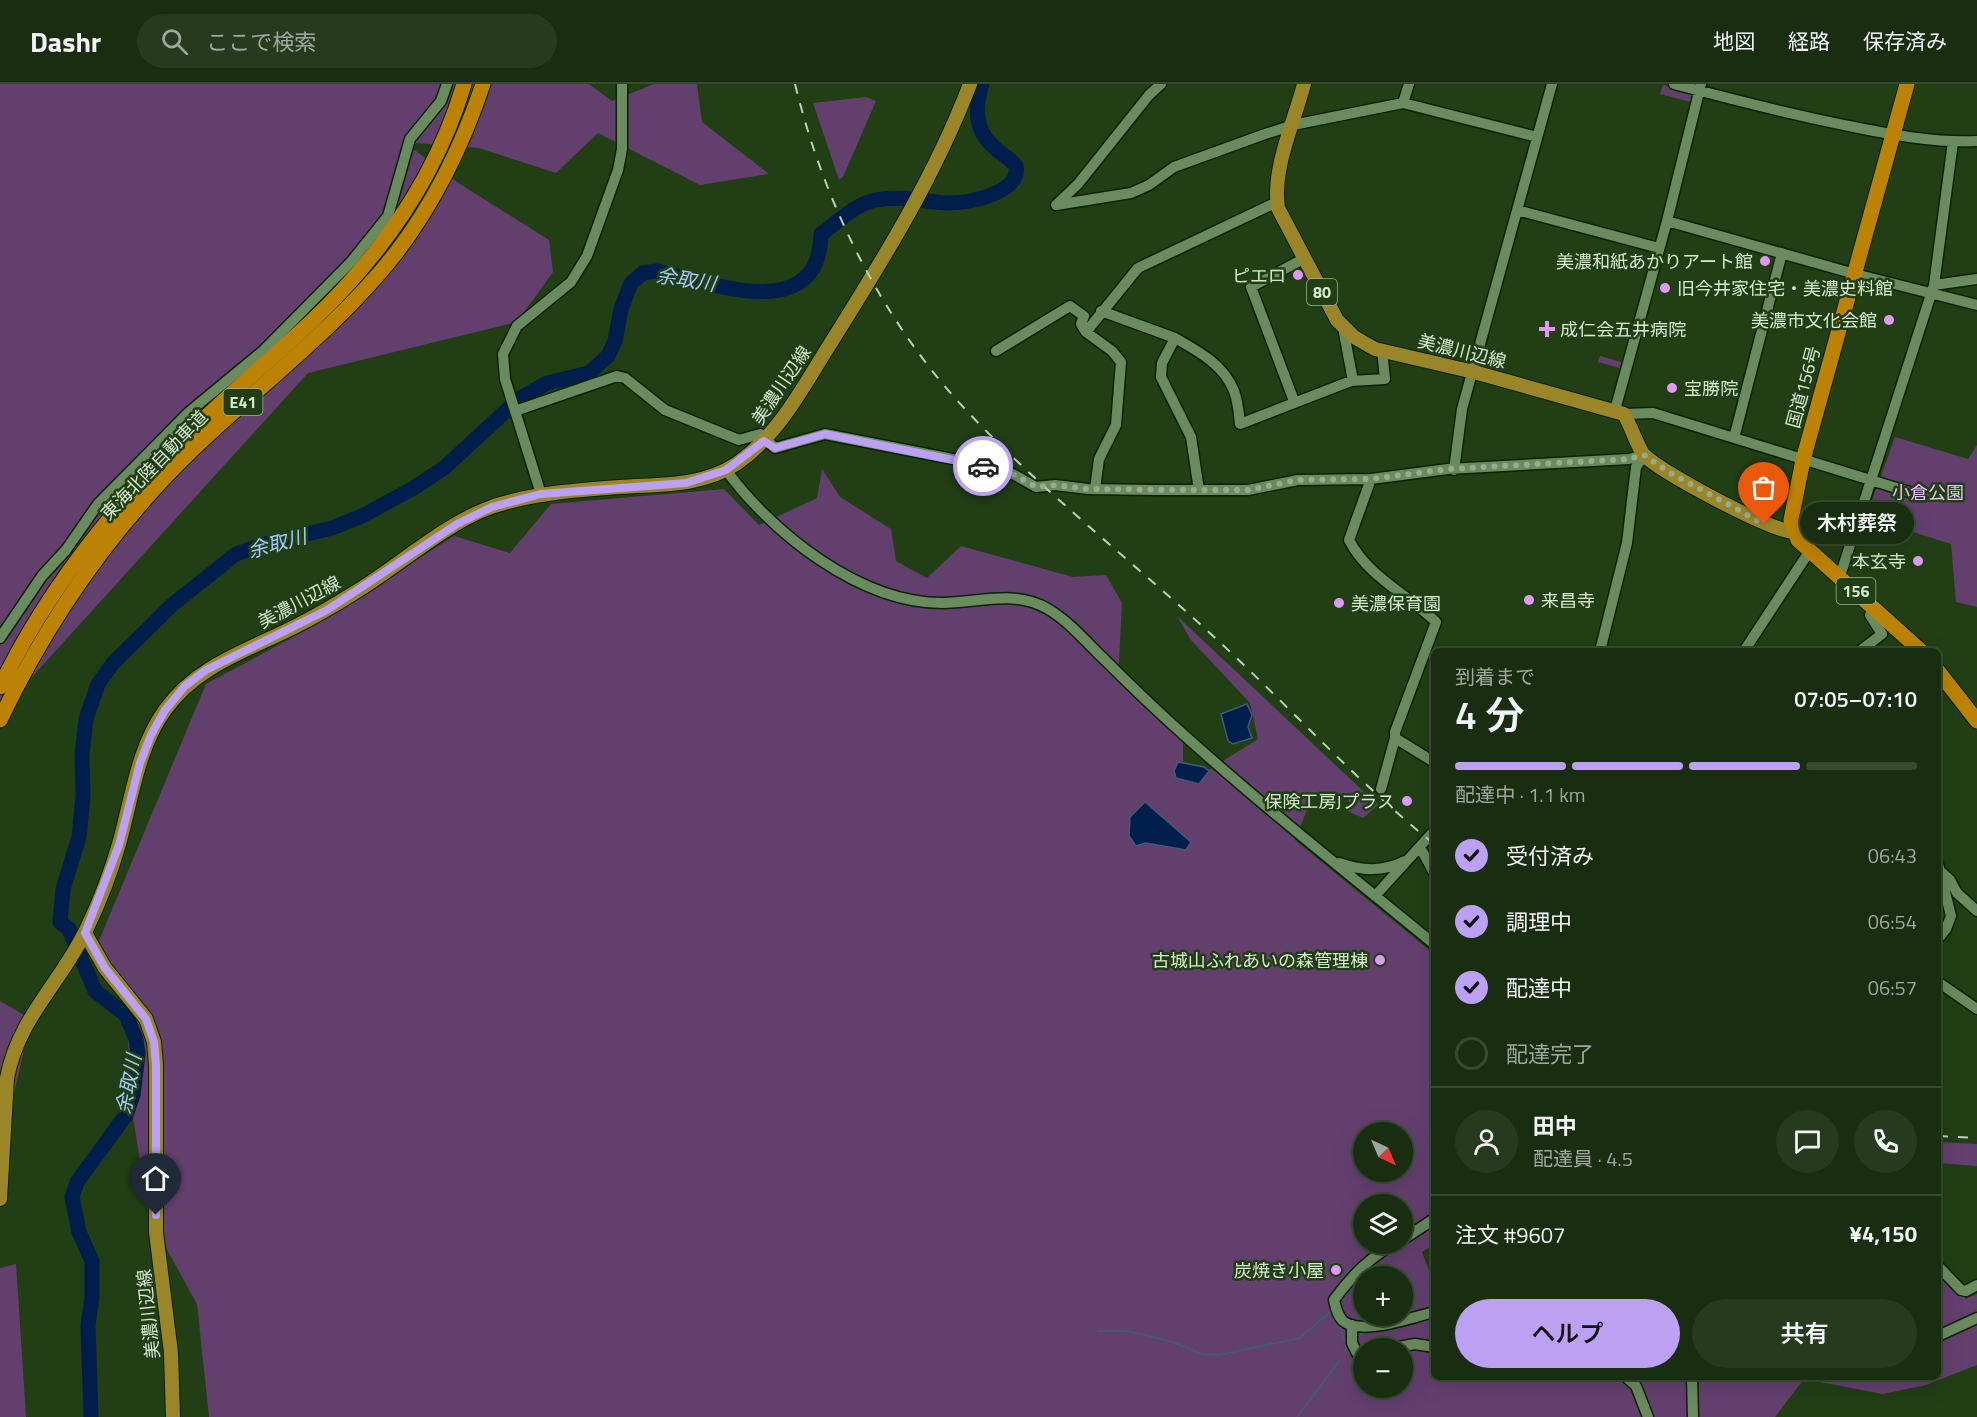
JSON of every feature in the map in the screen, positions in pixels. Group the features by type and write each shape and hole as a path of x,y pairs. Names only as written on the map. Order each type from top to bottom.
{"highway":[{"name":"東海北陸自動車道","path":"0,687 41,613 106,523 183,439 314,319 382,243 418,190 433,161 464,84"},
{"name":"東海北陸自動車道","path":"0,720 27,665 54,618 82,575 117,532 202,441 330,323 395,254 434,197 449,167 483,84"},
{"name":"国道156号","path":"1793,532 1792,509 1803,460 1907,84"},
{"name":"156","path":"1793,532 1809,552 1838,574 1918,648"},
{"path":"1941,674 1977,722"}],"main road":[{"name":"美濃川辺線","path":"173,1417 171,1353 156,1232 154,1042 146,1019 105,968 80,942 119,845 140,763 151,735 165,710 185,686 225,659 327,610 457,524 492,507 541,494 686,483 726,470 764,441 783,419 907,217 947,142 970,84"},
{"path":"1277,202 1276,192 1280,170 1304,84"},
{"name":"美濃川辺線","path":"1277,202 1337,320 1354,337 1382,350 1474,372 1619,412"},
{"path":"1619,412 1634,429 1644,455 1667,471 1764,524 1782,531 1793,532"},
{"path":"0,1199 5,1096 10,1060 33,1010 80,942"}],"street":[{"path":"0,638 42,576 66,550 98,504 189,412 263,351 351,262 381,225 388,216 410,139 441,101 447,84"},
{"path":"541,494 502,368 503,354 517,326 571,282 580,271 613,188 622,149 622,84"},
{"path":"1161,84 1149,94 1078,184 1056,205 1131,194 1149,185 1174,167 1293,125 1403,103 1537,137"},
{"path":"1403,103 1409,84"},
{"path":"1454,470 1462,409 1552,84"},
{"path":"1674,84 1700,87 1753,105 1894,135 1953,142 1977,141"},
{"path":"1700,87 1619,412 1653,413 1916,494"},
{"path":"1838,574 1842,570 1932,289 1953,142"},
{"path":"1086,332 1138,268 1277,202"},
{"path":"1517,210 1659,248"},
{"path":"1667,221 1919,291 1977,279"},
{"path":"1734,438 1782,253"},
{"path":"1294,401 1251,287 1305,258"},
{"path":"1932,289 1977,305"},
{"path":"996,351 1070,306 1084,316 1082,324 1086,332 1112,351 1121,363 1116,425 1100,459 1095,489"},
{"path":"1101,311 1175,338 1206,356 1221,371 1234,392 1240,424 1294,401 1353,381 1385,379 1382,350"},
{"path":"1346,329 1344,333 1353,381"},
{"path":"1175,338 1161,363 1161,377 1191,437 1199,490"},
{"path":"514,407 617,376 625,378 664,410 739,440 760,434 764,441 775,448 825,434 1004,469 1036,487 1055,485 1095,489 1248,490 1298,480 1371,479 1454,470 1629,459 1644,455"},
{"path":"1601,648 1627,543 1636,467 1644,455"},
{"path":"726,470 796,544 819,562 851,578 919,602 943,603 1011,597 1031,600 1049,610 1068,623 1146,700 1221,768 1431,942"},
{"path":"1371,479 1349,540 1355,551 1389,586 1436,622 1395,738 1381,789"},
{"path":"1746,648 1809,552"},
{"path":"1864,648 1882,634 1870,615 1872,606"},
{"path":"1395,738 1431,760"},
{"path":"1375,896 1431,834"},
{"path":"1420,847 1431,867"},
{"path":"1333,861 1356,869 1378,870 1409,858"},
{"path":"1941,870 1957,893 1977,911"},
{"path":"1941,883 1951,916 1941,935"},
{"path":"1941,984 1977,1009"},
{"path":"1413,1233 1431,1221"},
{"path":"1379,1254 1346,1284 1334,1300 1337,1314 1344,1322 1363,1328 1431,1313"},
{"path":"1941,1269 1961,1290 1966,1291 1977,1285"},
{"path":"1941,1335 1977,1318"},
{"path":"1352,1325 1353,1345"},
{"path":"1413,1344 1431,1347"},
{"path":"1629,1380 1636,1386 1648,1417"},
{"path":"1692,1380 1693,1417"}],"green space":[{"path":"0,84 589,84 612,101 654,84 697,84 702,122 769,174 700,185 598,133 556,173 479,148 404,142 460,184 549,240 553,272 517,322 308,373 1,711 0,718"},
{"path":"1663,85 1694,93 1691,102 1660,94"},
{"path":"866,97 876,101 843,177 839,180 813,103"},
{"path":"1600,356 1625,363 1623,369 1598,362"},
{"name":"小倉公園","path":"1895,437 1968,459 1977,445 1977,607 1956,602 1951,544 1866,517"},
{"path":"822,469 840,497 891,529 896,561 927,578 961,546 1073,577 1106,575 1122,603 1118,681 1183,741 1183,771 1196,778 1258,739 1250,703 1190,639 1177,616 1378,805 1363,818 1349,812 1349,797 1329,792 1312,797 1295,840 1431,952 1431,1247 1422,1252 1431,1275 1431,1380 1803,1380 1775,1417 209,1417 197,1304 149,1217 133,1117 126,1008 96,948 206,684 314,626 454,536 510,553 551,504 724,489 759,525 817,498"},
{"path":"0,1001 31,1019 0,1155"},
{"path":"1941,1142 1977,1144 1977,1166 1941,1163"},
{"path":"16,1264 26,1417 0,1417 0,1268"},
{"path":"1941,1274 1966,1299 1977,1294 1977,1365 1941,1379"},
{"path":"1809,1380 1939,1380 1883,1394"}],"water":[{"path":"1247,704 1252,715 1248,727 1252,738 1233,744 1228,741 1221,714"},
{"path":"1178,762 1204,767 1209,771 1199,784 1176,778 1174,771"},
{"path":"1145,802 1191,842 1186,850 1146,843 1136,846 1129,836 1130,817"}],"waterway":[{"name":"余取川","path":"91,1417 88,1325 92,1297 92,1261 79,1232 72,1197 77,1182 126,1115 133,1095 138,1054 136,1039 126,1015 95,991 69,929 60,922 63,889 79,837 83,796 82,755 86,719 98,684 113,663 172,605 236,554 265,544 332,528 362,516 412,489 444,468 519,399 547,383 589,373 608,356 615,341 621,309 631,283 643,273 657,271 733,289 759,291 783,289 802,280 816,262 821,234 848,213 866,203 886,199 957,203 992,195 1002,190 1011,183 1016,166 994,147 983,133 977,109 982,84"},
{"path":"1334,1292 1348,1271 1359,1263"},
{"path":"1098,1331 1125,1331 1146,1335 1173,1342 1202,1354 1219,1355 1300,1338 1333,1309"},
{"path":"1337,1321 1347,1346 1344,1353"},
{"path":"1357,1335 1375,1331"},
{"path":"1297,1417 1339,1361"}],"railway":[{"path":"795,84 822,172 859,257 907,337 935,374 965,409 1022,466 1201,625 1374,792 1431,841"},
{"path":"1941,1136 1977,1138"}],"way so far":[{"path":"983,466 1004,469 1036,487 1055,485 1088,489 1248,490 1278,482 1298,480 1371,479 1448,469 1629,459 1644,455 1667,471 1764,524"}],"place":[{"name":"美濃和紙あかりアート館","path":"1765,261"},
{"name":"ピエロ","path":"1298,275"},
{"name":"旧今井家住宅・美濃史料館","path":"1665,288"},
{"name":"美濃市文化会館","path":"1889,320"},
{"name":"成仁会五井病院","path":"1547,329"},
{"name":"宝勝院","path":"1672,388"},
{"name":"木村葬祭","path":"1764,524"},
{"name":"本玄寺","path":"1918,561"},
{"name":"来昌寺","path":"1529,600"},
{"name":"美濃保育園","path":"1339,603"},
{"name":"保険工房Jプラス","path":"1407,801"},
{"name":"古城山ふれあいの森管理棟","path":"1380,960"},
{"name":"炭焼き小屋","path":"1336,1270"}],"route":[{"path":"156,1215 154,1042 146,1019 122,992 85,933 119,845 140,763 151,735 165,710 185,686 225,659 327,610 457,524 492,507 541,494 686,483 726,470 764,441 775,448 790,446 813,436 825,434 983,466"}]}
